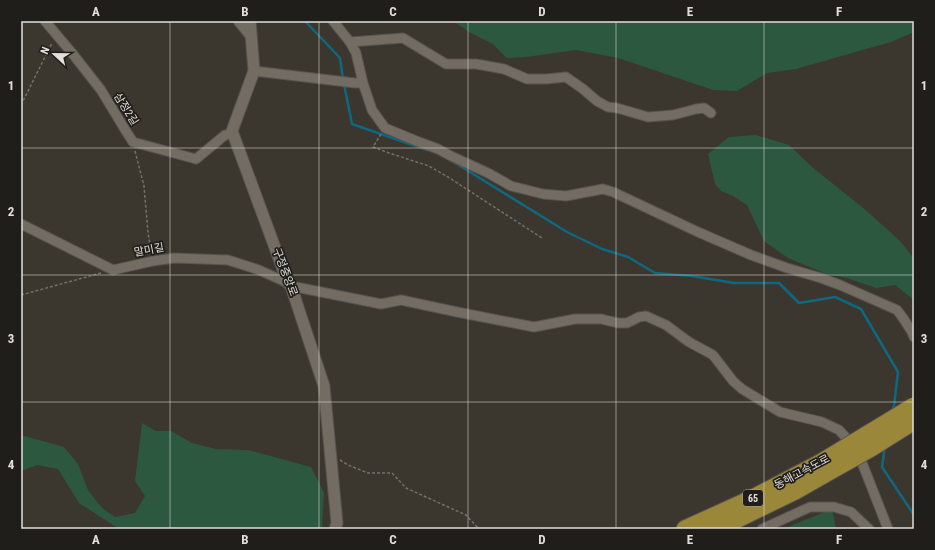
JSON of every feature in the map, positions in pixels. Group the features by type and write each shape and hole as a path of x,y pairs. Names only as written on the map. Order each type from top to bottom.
{"highway":[{"name":"동해고속도로","path":"717,529 795,491 821,469 914,406"},
{"name":"동해고속도로","path":"685,529 871,448 914,421"}],"street":[{"name":"삼정2길","path":"45,21 100,90 133,142 196,160 226,135 233,134"},
{"path":"238,21 251,37"},
{"path":"233,134 232,131 254,71 250,21"},
{"path":"332,21 350,42 356,53 359,83 372,110 385,128 438,149 511,186 543,194 566,196 603,189 614,192 751,256 821,278 855,291 897,310 904,318 914,337"},
{"path":"350,42 402,38 446,64 476,64 504,70 528,78 566,77 597,101 608,107 617,108 648,117 673,116 704,108 711,113"},
{"path":"254,71 359,83"},
{"name":"구정중앙로","path":"233,134 290,285 324,386 337,523 335,529"},
{"path":"21,224 112,270"},
{"name":"말미길","path":"112,270 174,258 228,260 258,270 290,285 381,304 401,300 534,327 575,318 601,319 618,323 627,323 639,317 646,316 666,325 689,342 713,355 733,381 742,389 780,412 822,422 839,430 851,443 859,455 888,529"},
{"path":"762,529 810,507 834,507 851,512 869,529"}],"path":[{"path":"21,105 56,34"},
{"path":"383,131 373,147 388,154 429,166 448,176 542,238"},
{"path":"133,142 144,186 148,232 153,261"},
{"path":"21,295 112,270"},
{"path":"331,455 348,465 368,473 392,473 406,488 466,515 479,529"}],"green space":[{"path":"453,21 914,21 914,32 891,42 796,69 767,73 737,91 713,90 618,58 576,50 507,58 493,44 469,32"},
{"path":"756,135 789,145 812,167 862,207 900,241 914,258 914,300 895,285 876,288 847,278 826,274 788,258 764,241 747,205 733,196 721,191 715,184 708,154 729,137"},
{"path":"142,423 156,431 171,431 192,443 216,449 248,450 311,467 324,493 322,529 119,529 79,503 58,469 37,465 21,471 21,435 64,447 78,464 88,490 102,508 115,517 135,513 145,496 135,481"},
{"path":"832,509 836,529 783,529"}],"waterway":[{"path":"305,21 340,58 343,79"},
{"path":"344,84 352,124 427,150"},
{"path":"452,161 567,232 602,249 628,257 655,273 692,276 734,283 779,283 799,303 835,297 861,309 898,372 892,412"},
{"path":"885,446 882,467 914,515"}]}
